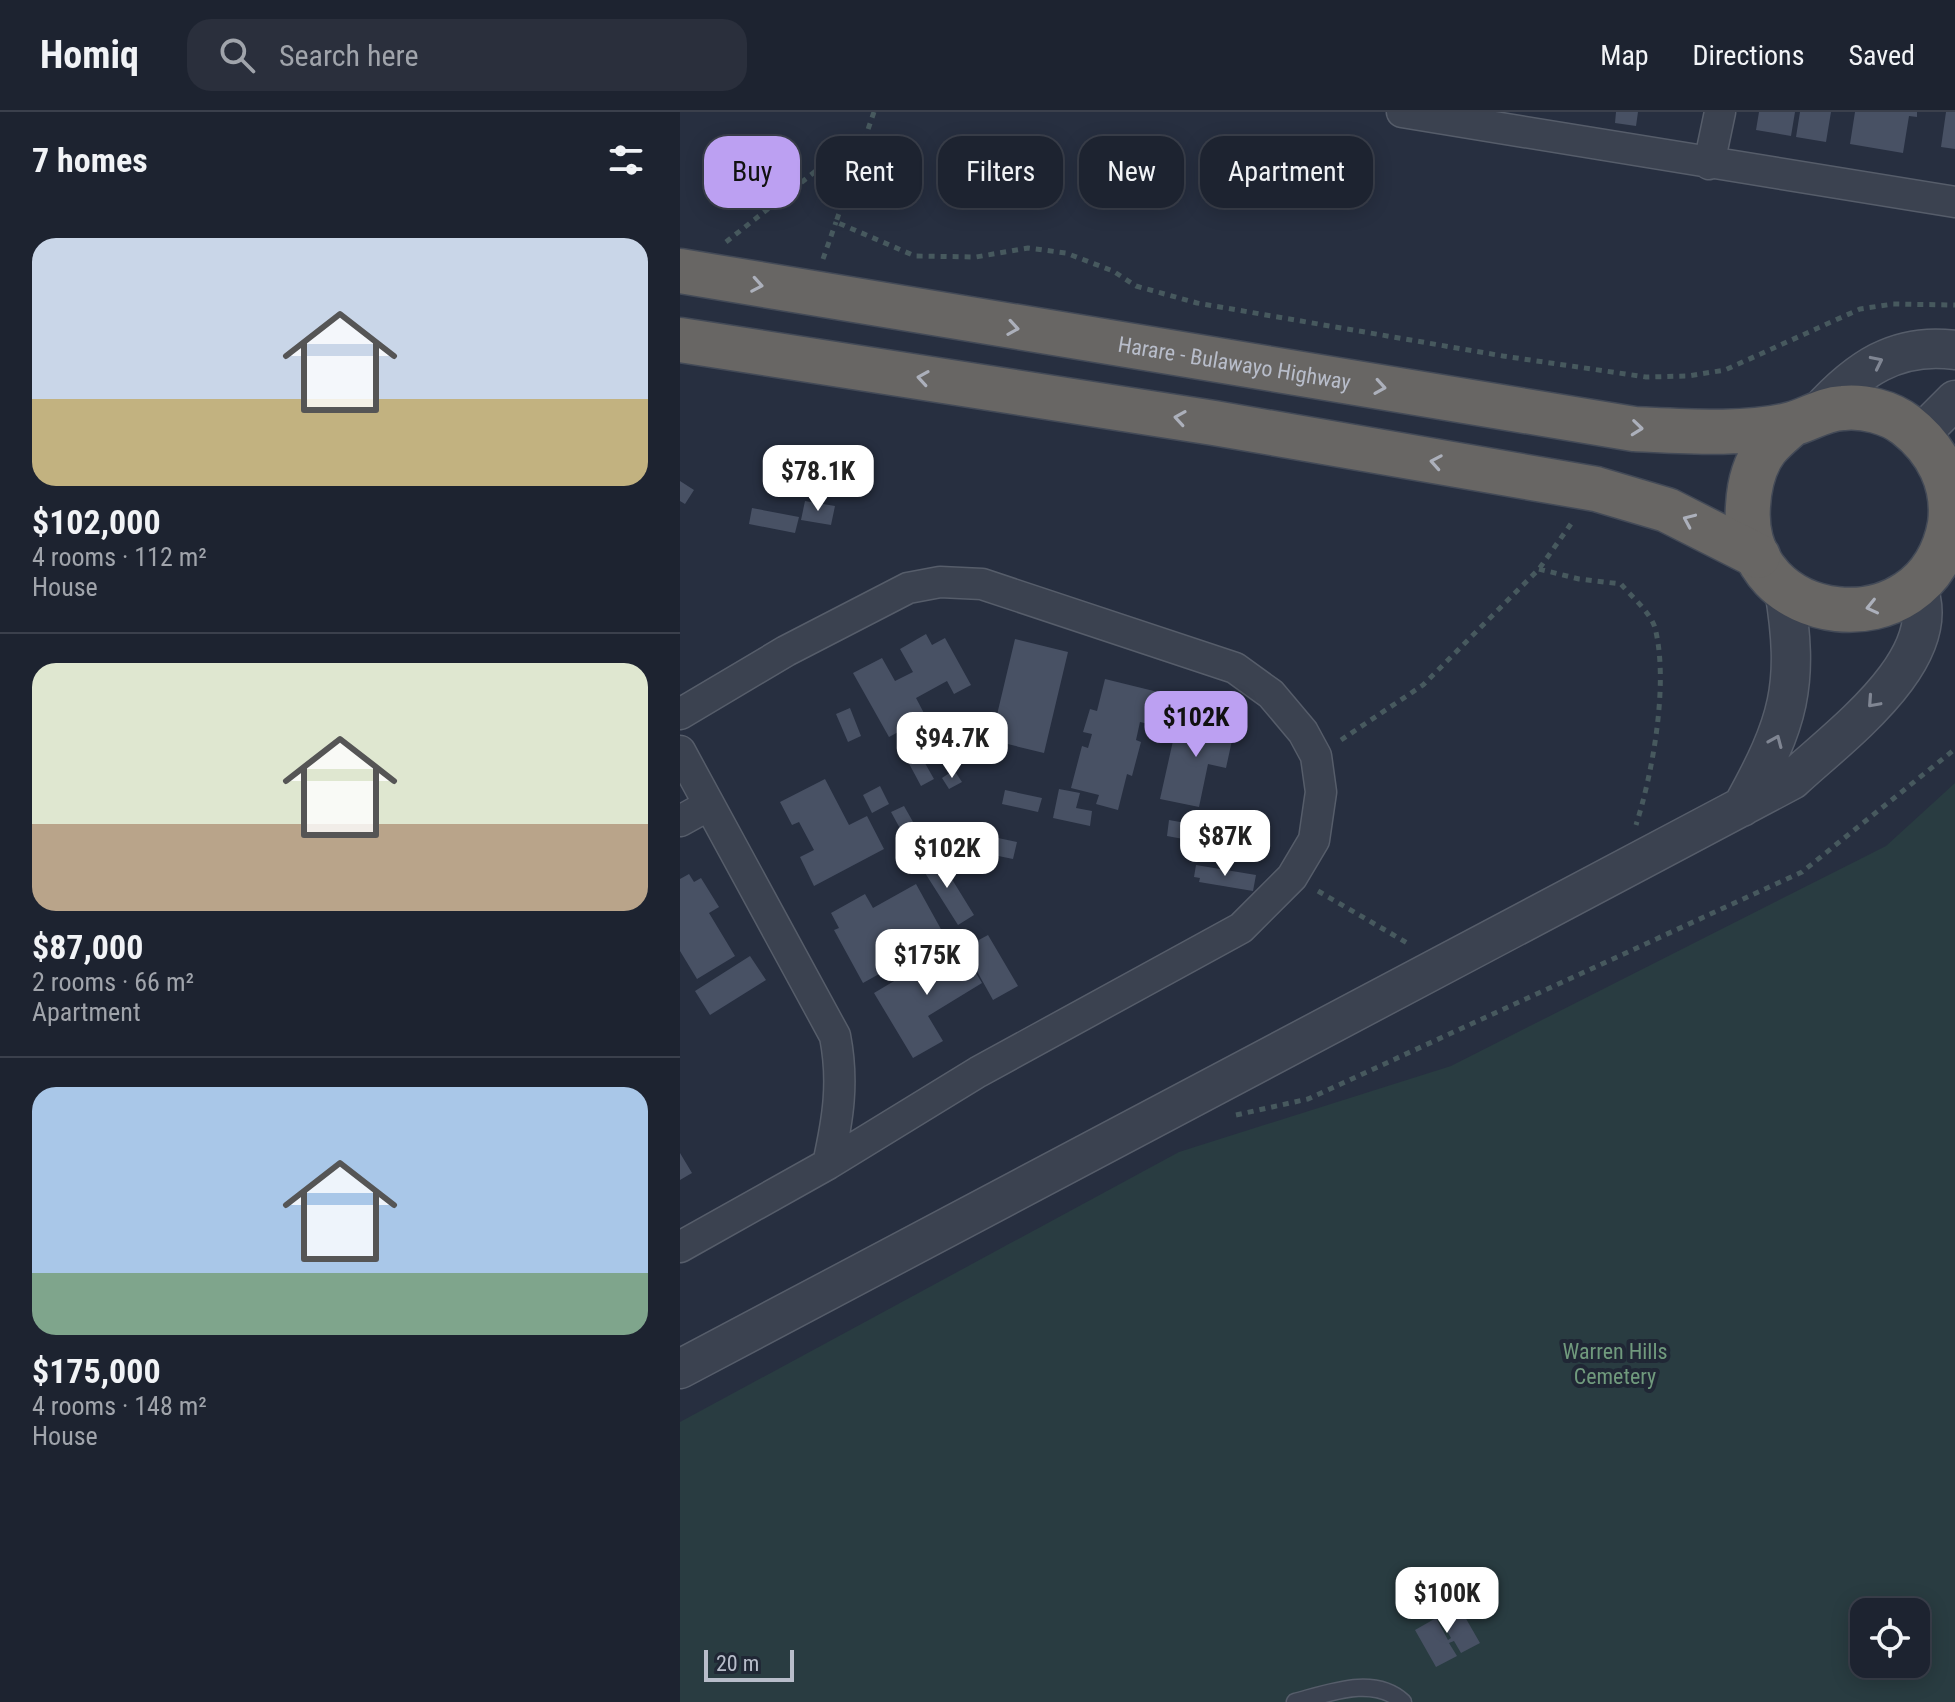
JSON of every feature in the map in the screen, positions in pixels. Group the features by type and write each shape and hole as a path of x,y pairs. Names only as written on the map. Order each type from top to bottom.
{"highway":[{"name":"Harare - Bulawayo Highway","path":"687,273 1634,429 1701,431 1805,418 1845,407 1872,410 1898,419 1939,456"},
{"path":"680,340 1214,423 1596,489 1667,510 1771,572 1809,603 1837,611 1865,610 1893,602 1936,571 1952,515 1950,490 1939,456"},
{"path":"1771,572 1747,521 1749,484 1765,450 1805,418"}],"street":[{"path":"1402,112 1955,202"},
{"path":"1709,164 1720,112"},
{"path":"1805,418 1847,381 1888,356 1913,349 1955,350"},
{"path":"1939,456 1955,400"},
{"path":"680,1369 1792,780 1871,706 1913,654 1921,636 1936,571"},
{"path":"1740,810 1768,761 1785,711 1793,646 1771,572"},
{"path":"680,714 786,651 908,588 940,582 982,584 1235,668 1271,694 1303,732 1316,756 1321,792 1314,840 1292,877 1267,906 1219,941 978,1072 828,1164 680,1247"},
{"path":"680,751 835,1036 840,1062 840,1108 828,1164"},
{"path":"680,821 709,805"}],"lane":[{"path":"1295,1702 1343,1689 1374,1688 1394,1693 1403,1702"}],"path":[{"path":"866,136 874,112"},
{"path":"687,273 816,170"},
{"path":"841,208 836,222 915,256 976,257 1028,248 1066,253 1113,271 1136,286 1197,303 1646,377 1688,376 1725,370 1860,309 1893,304 1955,305"},
{"path":"1316,756 1423,685 1539,569 1596,489"},
{"path":"1539,569 1579,579 1621,584 1654,625 1660,679 1649,775 1638,822 1615,876"},
{"path":"1227,1117 1308,1099 1802,872 1955,749"},
{"path":"1292,877 1445,965"}],"green space":[{"name":"Warren Hills Cemetery","path":"1955,783 1955,1702 680,1702 680,1422 1179,1152 1451,1066 1886,846"}],"building":[{"path":"1616,112 1638,112 1636,126 1615,123"},
{"path":"1759,112 1795,112 1791,136 1756,130"},
{"path":"1800,112 1831,112 1826,142 1796,137"},
{"path":"1855,112 1917,112 1917,117 1909,116 1903,153 1850,144"},
{"path":"1946,112 1955,112 1955,149 1941,147"},
{"path":"680,481 694,490 685,504 680,501"},
{"path":"805,501 835,506 831,525 801,520"},
{"path":"752,508 799,517 795,533 749,524"},
{"path":"926,634 932,645 945,638 971,685 954,694 947,681 916,698 926,717 889,737 853,673 882,658 895,681 913,672 900,649"},
{"path":"1015,639 1068,652 1044,753 991,740"},
{"path":"1105,679 1166,694 1157,726 1140,722 1136,740 1141,742 1132,776 1127,774 1118,810 1096,804 1099,795 1071,788 1082,746 1088,748 1092,734 1083,732 1090,709 1097,711"},
{"path":"850,708 861,736 848,742 836,714"},
{"path":"1210,717 1236,722 1226,768 1208,764 1199,807 1160,799 1177,723 1207,729"},
{"path":"917,749 934,779 921,786 905,756"},
{"path":"954,770 962,782 949,789 942,778"},
{"path":"825,779 849,825 867,816 884,849 814,886 800,857 814,850 799,822 792,825 780,802"},
{"path":"880,786 889,804 872,813 863,795"},
{"path":"1059,789 1080,793 1076,808 1092,811 1090,826 1053,818"},
{"path":"1005,790 1042,798 1038,812 1002,804"},
{"path":"904,806 921,836 908,843 891,812"},
{"path":"1193,811 1209,814 1205,843 1167,836 1169,820 1191,824"},
{"path":"960,830 1017,842 1013,859 979,852 978,857 955,852"},
{"path":"937,855 974,915 958,925 920,865"},
{"path":"1196,865 1256,875 1253,891 1199,882 1200,878 1194,877"},
{"path":"689,874 694,882 701,878 719,907 709,913 735,956 697,979 680,951 680,879"},
{"path":"916,884 942,931 894,958 897,964 863,983 834,930 839,928 831,913 865,894 873,908"},
{"path":"988,935 1018,986 993,1000 964,948"},
{"path":"958,943 982,983 928,1016 943,1041 913,1058 874,993"},
{"path":"750,956 766,980 710,1015 695,991"},
{"path":"680,1153 692,1173 680,1180"},
{"path":"1457,1603 1480,1643 1461,1653 1454,1641 1449,1643 1457,1656 1436,1667 1415,1630 1436,1618 1448,1640 1451,1638 1437,1613"}]}
